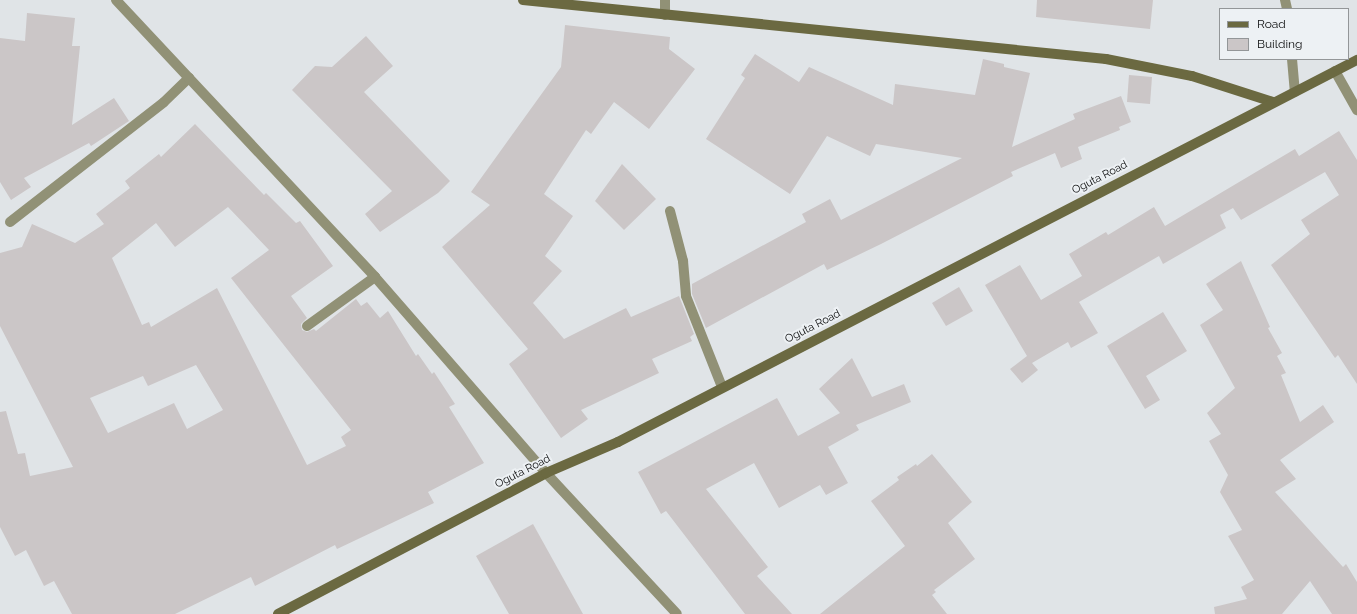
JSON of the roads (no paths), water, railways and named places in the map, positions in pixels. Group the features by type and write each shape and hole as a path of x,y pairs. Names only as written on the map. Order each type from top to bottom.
{"main road":[{"path":"523,0 1106,59 1192,76 1273,102"},
{"name":"Oguta Road","path":"278,614 546,473 618,442 1273,102 1357,60"}],"street":[{"path":"116,0 375,277 546,473 677,614"},
{"path":"665,0 665,15"},
{"path":"1292,60 1295,92"},
{"path":"1335,71 1357,110"},
{"path":"10,222 164,102 189,78"},
{"path":"670,211 683,261 686,296 722,388"},
{"path":"307,326 375,277"}]}
